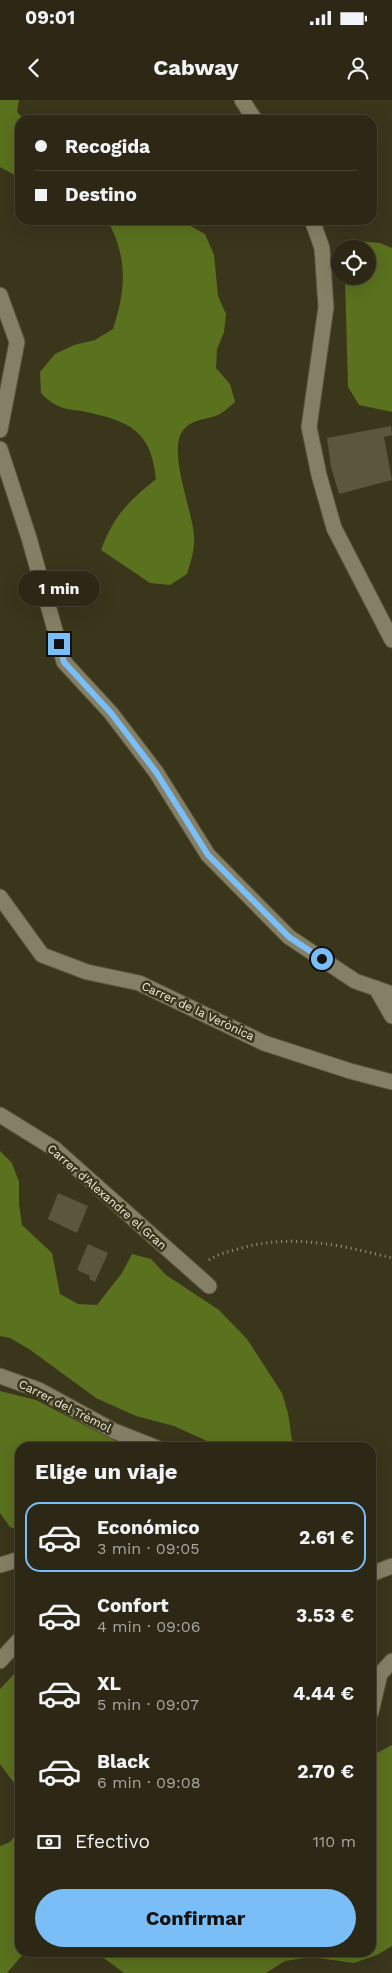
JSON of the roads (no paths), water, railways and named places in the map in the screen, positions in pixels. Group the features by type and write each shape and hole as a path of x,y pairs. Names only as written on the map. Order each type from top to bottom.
{"street":[{"path":"242,100 252,115"},
{"path":"314,225 322,248 326,307 309,427 319,475 334,528 392,640"},
{"path":"0,295 17,342 0,430"},
{"path":"0,449 29,538 64,662 111,713 156,772 208,855 289,937 355,981 392,994"},
{"name":"Carrer de la Verònica","path":"0,897 42,955 87,972 139,983 264,1043 350,1071 392,1082"},
{"path":"376,988 392,1016"},
{"name":"Carrer d'Alexandre el Gran","path":"0,1115 54,1149 209,1286"},
{"name":"Carrer del Trèmol","path":"0,1376 30,1386 114,1431 142,1442"},
{"path":"0,1565 15,1560"},
{"path":"376,1572 392,1566"},
{"path":"0,1661 15,1644"},
{"path":"376,1677 392,1661"}]}
